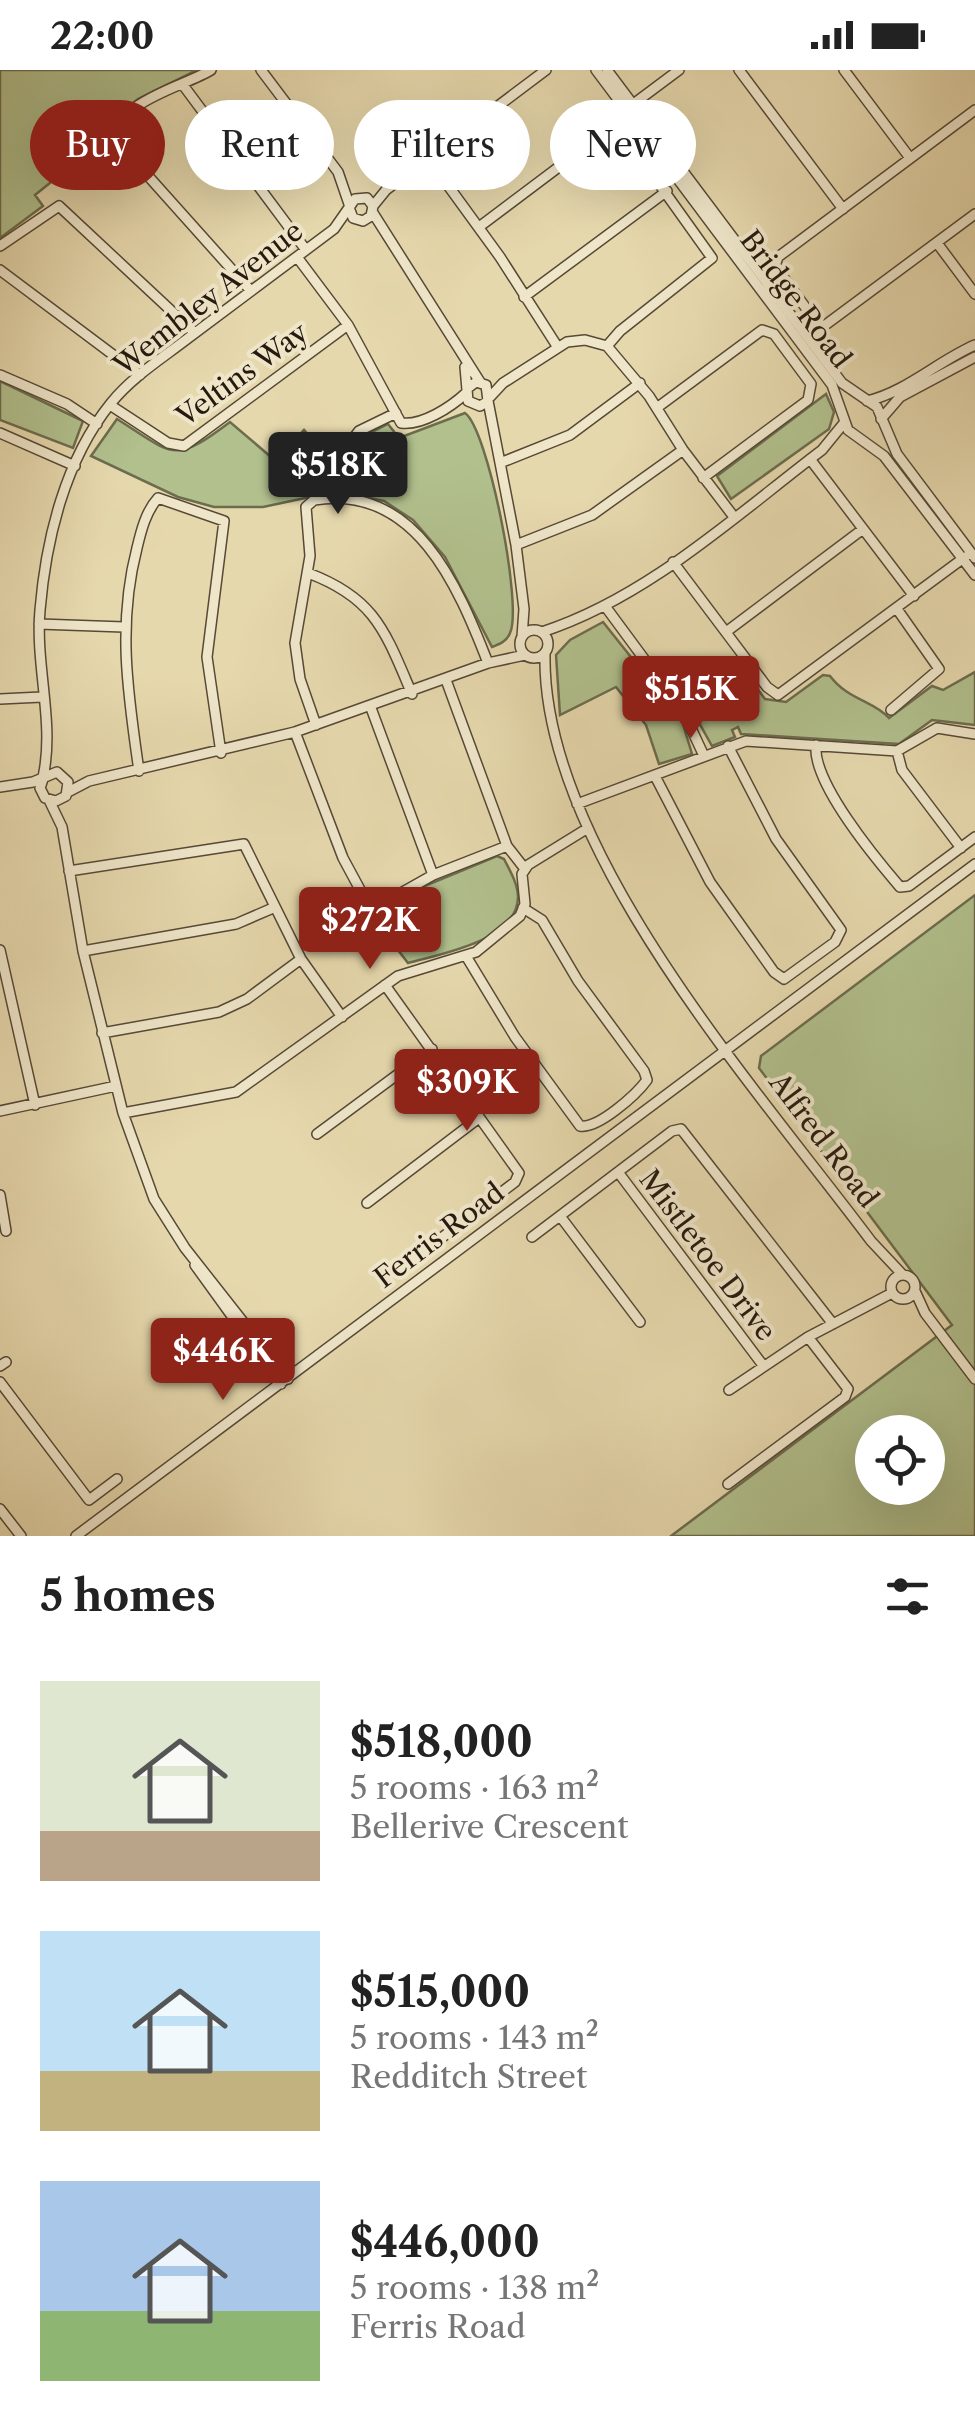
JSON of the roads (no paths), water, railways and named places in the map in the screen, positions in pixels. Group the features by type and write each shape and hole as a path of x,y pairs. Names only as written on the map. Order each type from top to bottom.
{"street":[{"path":"212,70 130,113 115,139 251,291"},
{"path":"261,70 343,180 373,209 489,399 490,426 516,545 524,649 543,678"},
{"path":"506,100 546,70"},
{"name":"Bridge Road","path":"596,70 832,384 845,417"},
{"name":"Bridge Road","path":"608,70 629,100"},
{"path":"639,100 679,70"},
{"path":"738,70 842,209"},
{"path":"844,70 910,158"},
{"path":"183,85 348,325 396,413 407,425 449,407 481,383 502,383"},
{"path":"975,110 774,263 821,326 975,214"},
{"path":"479,227 612,128 622,132 711,251 711,262 620,331 607,346"},
{"path":"343,180 350,208 361,221 386,235"},
{"path":"363,197 386,190"},
{"path":"373,209 386,190"},
{"path":"452,190 557,346"},
{"name":"Bridge Road","path":"696,190 842,383 865,401"},
{"path":"524,297 667,191"},
{"name":"Wembley Avenue","path":"46,797 43,778 49,749 39,624 49,542 75,466 110,405 140,375 334,229 363,197"},
{"path":"0,246 59,206 195,333"},
{"name":"Wembley Avenue","path":"334,229 361,221 373,209"},
{"path":"937,243 975,294"},
{"path":"0,270 140,375"},
{"name":"Veltins Way","path":"110,405 168,443 184,446 348,325"},
{"path":"658,407 762,330 774,334 811,384 808,400 704,478"},
{"path":"449,407 475,406 489,399 502,383 557,346 577,340 607,346 658,407 683,450 734,516"},
{"path":"822,450 854,403 895,391 933,365 975,345"},
{"path":"524,649 539,631 565,627 673,562 822,450 874,435 895,401 975,356"},
{"path":"464,363 467,390 490,426"},
{"path":"0,375 98,424"},
{"path":"500,463 570,435 640,383"},
{"path":"865,401 877,408 897,454 970,557 975,575"},
{"path":"349,444 359,431 396,413"},
{"path":"845,417 852,434 863,438 893,467 970,557"},
{"path":"0,433 75,466"},
{"path":"516,545 592,515 683,450"},
{"path":"810,458 914,596"},
{"path":"139,772 124,672 124,627 133,564 154,501 161,498 223,518 223,550 210,608 207,657 221,753"},
{"path":"316,726 300,679 295,643 308,573 306,507 310,501 357,499 388,510 410,526 448,574 488,663"},
{"path":"726,632 863,529"},
{"path":"673,562 770,691 782,694 970,557"},
{"path":"308,573 343,586 371,610 412,694"},
{"path":"605,606 684,713 704,756"},
{"path":"891,710 939,668 897,609"},
{"path":"524,610 539,631 546,650 543,678"},
{"path":"39,624 124,627"},
{"path":"546,650 565,627"},
{"path":"14,787 46,797 67,794 89,781 221,753 316,726 412,694 524,649 546,650"},
{"name":"Alfred Road","path":"543,678 554,735 577,804 638,923 897,1278"},
{"path":"123,1114 236,1092 385,985 418,968 466,956 514,924 523,908 525,869 507,846 446,680"},
{"path":"0,699 42,697"},
{"path":"371,708 433,874"},
{"path":"577,804 746,742 897,751 937,728 975,734"},
{"path":"295,732 343,858 368,907 380,908 433,874 507,846"},
{"path":"655,776 710,882 774,972 784,979 835,942 841,930 776,839 728,746"},
{"path":"816,746 816,762 836,799 900,886 909,886 975,837"},
{"name":"Wembley Avenue","path":"49,749 67,794"},
{"path":"897,751 902,770 961,848"},
{"path":"0,787 62,774 89,781"},
{"path":"62,827 67,794"},
{"path":"46,797 62,827 102,1033 123,1114 154,1200 285,1381"},
{"path":"525,869 588,828"},
{"path":"70,872 244,844 301,960 342,1017"},
{"name":"Ferris Road","path":"76,1536 975,864"},
{"path":"84,950 236,924 273,908"},
{"path":"466,956 515,1038 580,1126 592,1124 640,1089 647,1080 644,1072 578,982 542,920 523,908"},
{"path":"0,950 35,1105"},
{"path":"102,1033 220,1012 247,999 301,960"},
{"path":"385,985 517,1169 517,1179 410,1260"},
{"path":"317,1134 432,1049"},
{"path":"0,1111 116,1086"},
{"path":"367,1203 479,1118"},
{"path":"532,1237 674,1129 684,1130 833,1324"},
{"name":"Mistletoe Drive","path":"618,1172 762,1364"},
{"path":"0,1195 6,1231"},
{"path":"560,1216 640,1322"},
{"path":"728,1390 762,1364 892,1293 897,1278 912,1279 926,1313 975,1379"},
{"path":"906,1299 915,1290"},
{"path":"892,1293 926,1313"},
{"path":"728,1484 845,1397 848,1389 808,1337"},
{"path":"0,1382 89,1500 117,1479"},
{"path":"0,1509 21,1536"}]}
